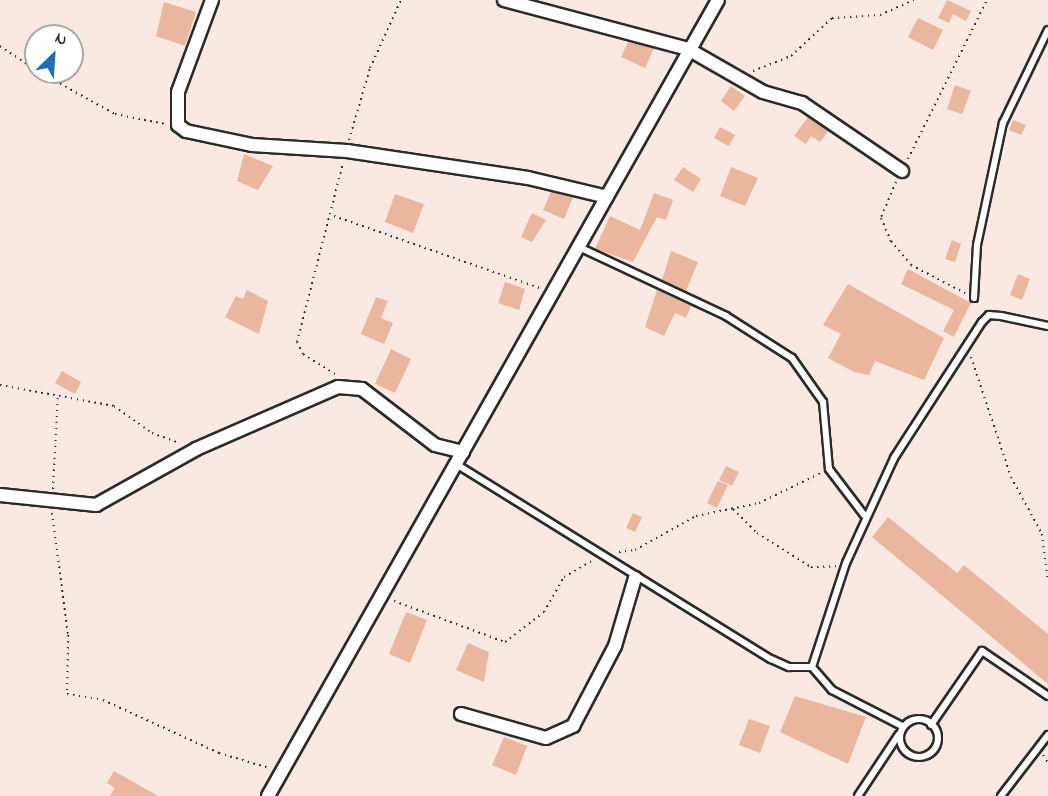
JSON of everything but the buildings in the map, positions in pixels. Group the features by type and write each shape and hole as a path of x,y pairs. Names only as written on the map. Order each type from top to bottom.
{"street":[{"path":"212,0 178,92 178,125 222,141 346,151 528,178 607,197"},
{"path":"504,0 688,49 736,76 802,103 902,171"},
{"path":"268,796 378,594 554,295 578,247 688,49 718,0"},
{"path":"0,495 51,503 96,505 196,448 350,386 375,397 435,445 463,452"},
{"path":"462,714 546,738 573,726 615,646 635,578"}],"lane":[{"path":"974,298 978,234 1004,123 1048,30"},
{"path":"578,247 726,316 792,358 823,402 829,469 864,515"},
{"path":"812,667 864,515 966,346 989,315 1048,326"},
{"path":"455,463 603,555 635,578 789,667 812,667 832,690 902,726 931,725"},
{"path":"931,725 982,651 1048,696"},
{"path":"900,734 907,753 927,755 938,742 931,725"},
{"path":"858,796 900,734 902,726"},
{"path":"1001,796 1048,735"}],"path":[{"path":"343,379 303,354 297,342 369,68 401,0"},
{"path":"736,76 781,62 832,18 880,15 914,0"},
{"path":"974,298 911,265 891,241 881,218 987,0"},
{"path":"0,46 24,62"},
{"path":"61,84 115,114 178,125"},
{"path":"332,215 491,267 554,295"},
{"path":"966,346 1011,477 1042,534 1048,582"},
{"path":"0,385 58,393 114,406 159,437 196,448"},
{"path":"58,393 51,503 68,635 67,694 103,700 219,753 281,772"},
{"path":"378,594 505,642 544,612 564,577 603,555 635,550 696,516 733,509 829,469"},
{"path":"733,509 757,533 811,567 846,563"}]}
